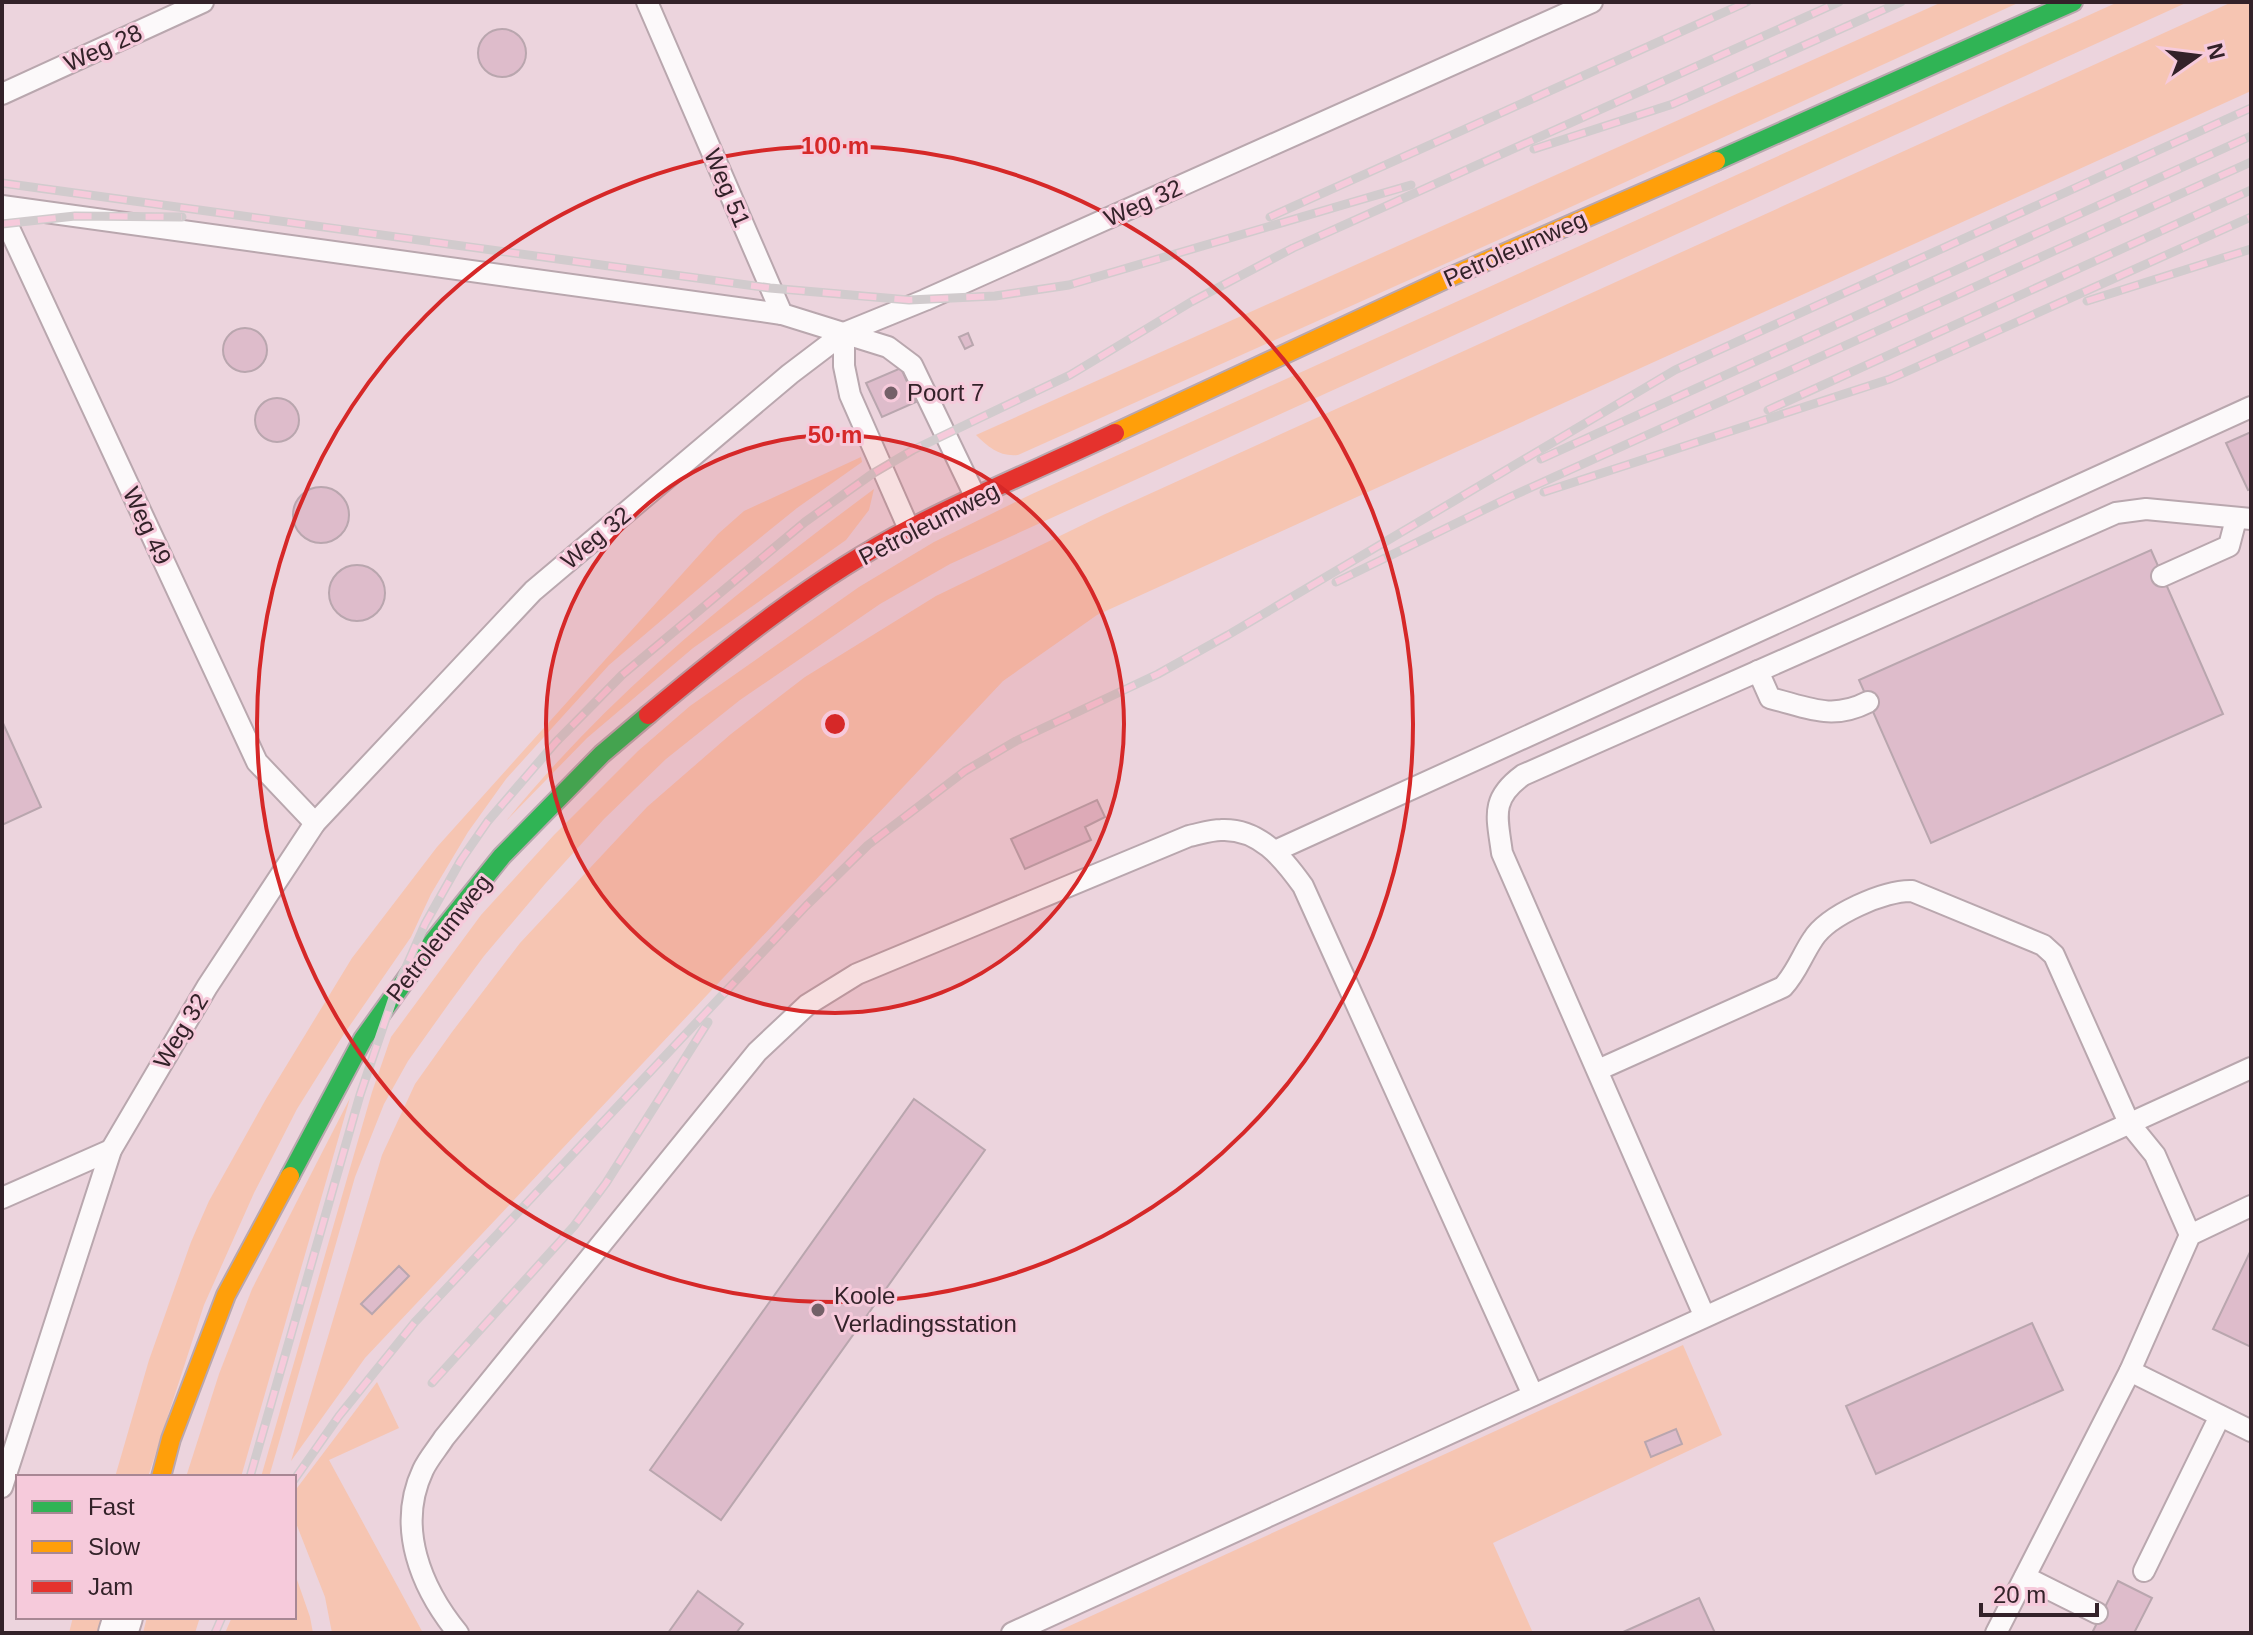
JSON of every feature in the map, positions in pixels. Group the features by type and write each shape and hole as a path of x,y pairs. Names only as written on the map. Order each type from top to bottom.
{"street":[{"name":"Petroleumweg","path":"162,1475 171,1439 226,1295 363,1039 432,943 512,846 592,763 631,728 762,623 909,529 1450,277 2073,2"}],"lane":[{"name":"Weg 28","path":"2,94 203,2"},
{"name":"Weg 51","path":"647,2 782,314"},
{"name":"Weg 32","path":"2,1487 111,1150 207,987 315,823 533,591 790,374 844,333 939,294 1584,4"},
{"path":"2,206 782,314 888,347 912,365 976,498"},
{"name":"Weg 49","path":"2,213 257,762 315,823"},
{"path":"844,333 844,366 850,395 909,529"},
{"path":"1275,851 2251,407"},
{"path":"1704,1315 1502,853 1499,804 1507,787 1523,775 2116,513 2146,509 2244,519 2229,546 2162,576"},
{"path":"1758,671 1770,698 1831,713 1850,711 1868,702"},
{"path":"458,1633 435,1601 416,1555 410,1527 413,1496 423,1468 452,1428 757,1052 807,1005 857,974 1189,836 1222,830 1255,837 1282,856 1303,886 1533,1395"},
{"path":"1598,1070 1783,987 1796,973 1813,937 1824,925 1843,913 1896,890 1912,891 2043,945 2054,955 2129,1123 2155,1155 2190,1235"},
{"path":"1012,1633 2251,1068"},
{"path":"2,1198 111,1150"},
{"path":"1996,1633 2130,1371 2190,1235 2251,1206"},
{"path":"2130,1371 2251,1431"},
{"path":"2144,1571 2220,1416"},
{"path":"2025,1577 2097,1613"}],"shaded area":[{"path":"1942,2 2020,2 1018,455 995,450 976,435"},
{"path":"2118,2 2188,2 950,564 880,604 740,700 666,759 604,819 484,956 408,1061 384,1104 355,1177 270,1475 262,1475 372,1092 391,1037 481,915 554,835 638,751 690,706 859,587 934,542 1032,494"},
{"path":"2232,2 2251,2 2251,91 1097,615 1003,681 365,1358 291,1461 382,1155 415,1084 520,943 647,807 731,734 805,677 936,596 1103,515"},
{"path":"861,457 862,462 797,508 609,665 506,779 468,832 431,894 411,937 297,1109 254,1193 204,1305 149,1475 116,1475 149,1360 209,1201 266,1099 352,958 437,847 718,534 744,511"},
{"path":"874,489 869,510 846,540 693,648 587,738 507,820 590,728 680,643 775,564"},
{"path":"350,1098 242,1475 187,1475 219,1374 252,1289"},
{"path":"1683,1345 1722,1435 1493,1543 1533,1633 1054,1633"},
{"path":"377,1382 399,1428 329,1460 423,1633 332,1633 325,1597 296,1523 296,1489"},
{"path":"296,1577 313,1633 225,1633 231,1619 296,1619"},
{"path":"72,1619 106,1619 102,1633 69,1633"},
{"path":"146,1619 199,1619 195,1633 143,1633"}],"building":[{"path":"502,29 511,30 519,36 525,44 525,62 519,70 511,76 502,77 493,76 485,70 479,62 478,53 479,44 485,36 493,30"},
{"path":"245,328 261,334 267,350 261,366 245,372 229,366 223,350 229,334"},
{"path":"968,333 973,345 965,349 959,337"},
{"name":"Poort 7","path":"901,368 916,402 882,417 866,383"},
{"path":"277,398 293,404 299,420 293,436 277,442 261,436 255,420 261,404"},
{"path":"2251,432 2251,489 2248,490 2226,443"},
{"path":"321,487 341,495 349,515 341,535 321,543 301,535 293,515 301,495"},
{"path":"2151,550 2223,714 1931,843 1859,680"},
{"path":"357,565 377,573 385,593 377,613 357,621 337,613 329,593 337,573"},
{"path":"2,721 41,807 2,825"},
{"path":"1097,800 1105,817 1085,827 1091,840 1025,869 1011,839"},
{"name":"Koole Verladingsstation","path":"914,1099 985,1150 721,1520 650,1470"},
{"path":"2251,1250 2251,1347 2213,1329"},
{"path":"399,1266 409,1276 372,1314 361,1304"},
{"path":"2032,1323 2063,1390 1876,1474 1846,1406"},
{"path":"1676,1429 1682,1444 1651,1457 1645,1442"},
{"path":"2118,1581 2152,1598 2134,1633 2092,1633"},
{"path":"698,1591 743,1624 736,1633 668,1633"},
{"path":"1699,1598 1715,1633 1621,1633"}],"railway":[{"path":"1270,217 1747,2"},
{"path":"251,1475 360,1095 395,992 425,924 461,860 488,821 556,742 622,675 805,522 872,474 913,450 1070,375 1191,302 1293,248 1839,2"},
{"path":"1534,149 1673,104 1901,2"},
{"path":"296,1477 339,1416 415,1322 806,906 868,845 965,771 1016,741 1158,674 1228,635 1675,370 2251,108"},
{"path":"1541,459 2251,136"},
{"path":"1336,582 1510,497 2251,162"},
{"path":"2,183 770,288 909,300 995,296 1069,285 1411,185"},
{"path":"1768,410 2251,190"},
{"path":"2,224 75,216 182,217"},
{"path":"1544,492 1890,379 2251,217"},
{"path":"2087,301 2251,249"},
{"path":"432,1383 574,1226 606,1183 708,1022"},
{"path":"215,1633 221,1619"}],"traffic: fast":[{"path":"1716,161 2073,2"},
{"path":"290,1176 363,1039 432,943 502,856 602,754 648,715"}],"traffic: slow":[{"path":"1115,433 1450,277 1716,161"},
{"path":"162,1475 171,1439 226,1295 290,1176"}],"traffic: jam":[{"path":"648,715 774,614 841,568 961,503 1115,433"}],"place":[{"name":"Poort 7","path":"891,393"},
{"name":"Koole Verladingsstation","path":"818,1310"}]}
